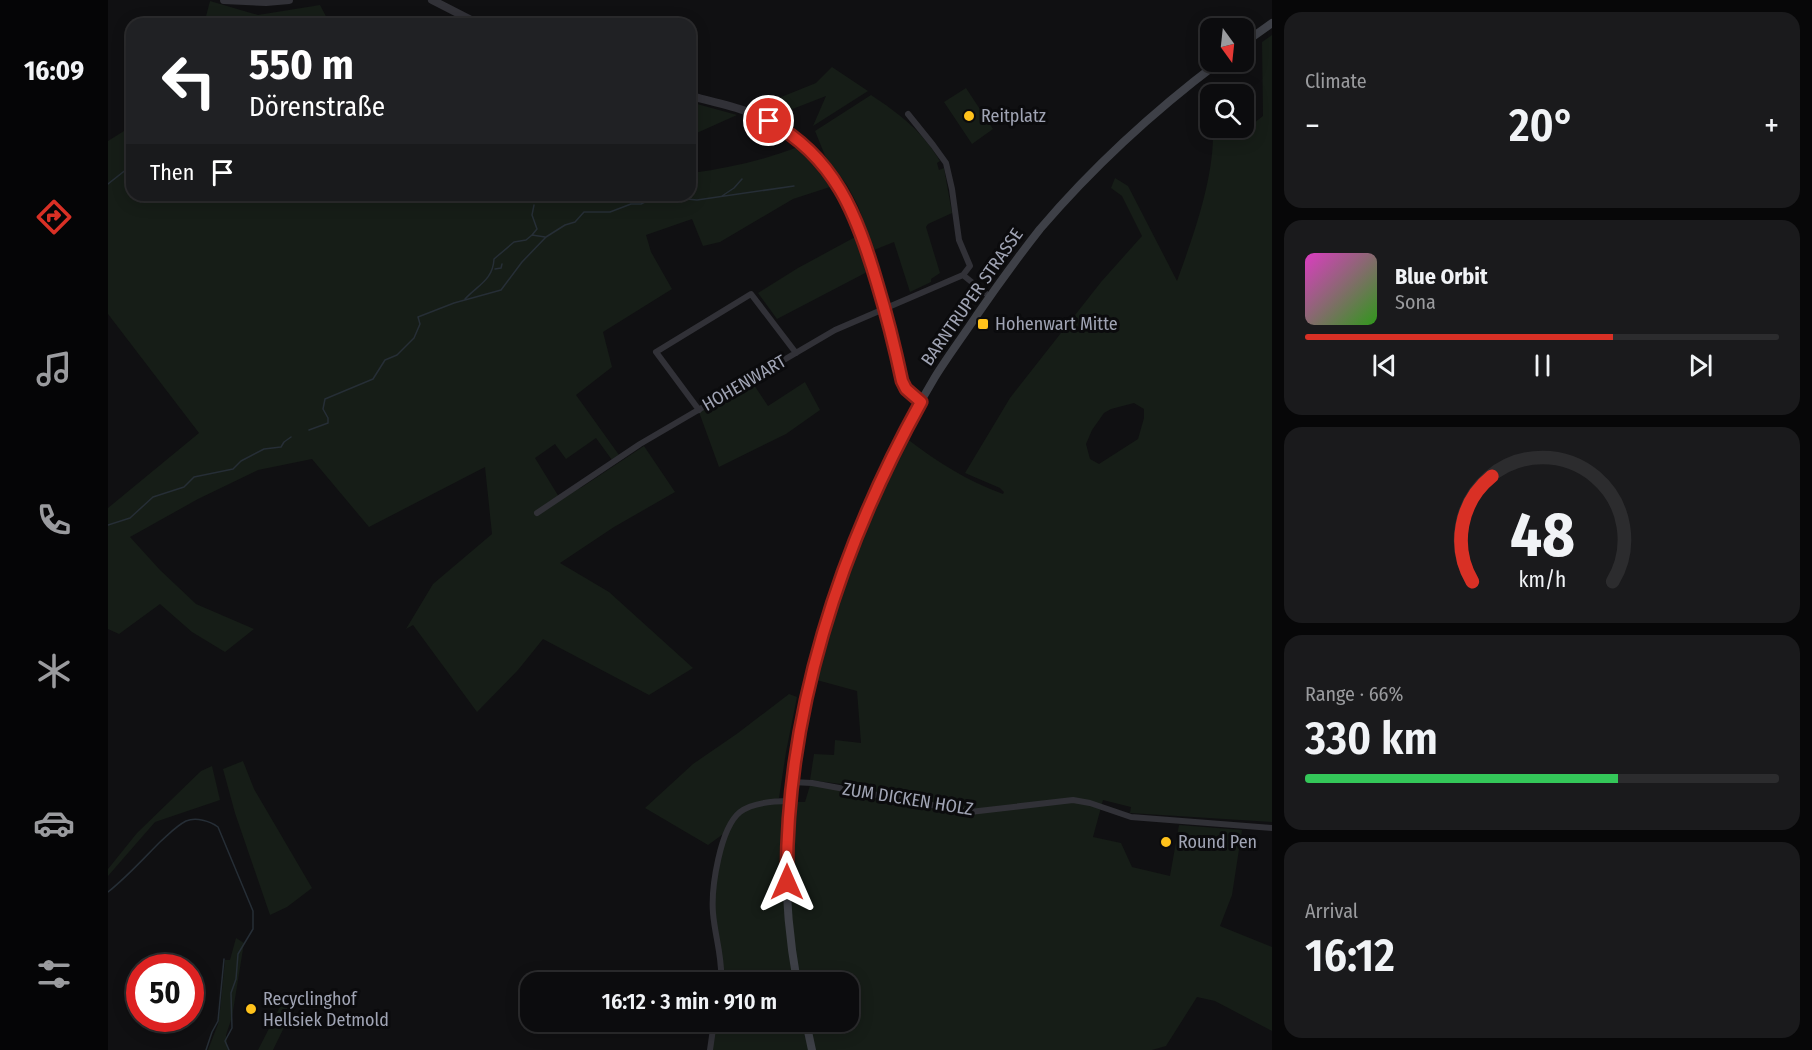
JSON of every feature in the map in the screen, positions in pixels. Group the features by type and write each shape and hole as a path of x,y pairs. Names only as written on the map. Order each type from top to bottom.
{"main road":[{"path":"1254,36 1272,23"},
{"name":"BARNTRUPER STRASSE","path":"796,972 787,882 792,782 806,698 838,588 874,495 936,375 1039,231 1144,123 1207,72"},
{"path":"808,1032 812,1050"}],"street":[{"path":"224,0 266,3 289,0"},
{"path":"432,0 466,18"},
{"path":"696,98 736,108 769,121 792,135 818,159 847,200 863,235 885,309 902,381 906,389 921,402"},
{"path":"908,114 938,152 948,169 959,240 970,266 963,275 990,297"},
{"name":"HOHENWART","path":"537,513 640,444 835,330 963,275"},
{"path":"699,410 657,352 751,294 796,352"},
{"name":"ZUM DICKEN HOLZ","path":"792,782 812,783 970,812 1073,800 1090,803 1131,817 1272,828"},
{"path":"722,972 713,902 719,860 728,829 737,815 747,808 790,801"},
{"path":"710,1050 713,1032"}],"shaded area":[{"path":"210,1 258,15 320,5 327,18 206,18"},
{"path":"1272,35 1272,822 1130,813 1131,807 1103,800 1093,837 1121,843 1132,867 1170,876 1179,825 1242,830 1232,895 1220,926 1272,947 1272,1031 1215,1001 1197,997 1166,1046 1152,1050 711,1050 714,1032 859,1032 859,972 721,972 714,894 721,852 732,826 738,816 746,810 767,804 805,802 811,782 864,791 864,787 810,780 814,754 834,755 835,740 861,743 857,691 813,679 848,574 906,438 952,470 1003,494 1000,488 965,473 1010,398 1101,282 1142,236 1122,196 1111,188 1115,178 1128,186 1177,281 1205,192 1213,138 1232,140 1254,138 1254,123 1263,116 1262,42","holes":["1134,403 1144,409 1138,439 1099,464 1090,459 1086,444 1092,430 1104,413"]},
{"path":"832,67 868,91 813,126 826,96 772,117 757,110 759,106 816,83"},
{"name":"Reitplatz","path":"966,88 993,129 972,144 944,102"},
{"path":"871,95 901,116 918,132 940,161 937,163 939,170 944,168 952,213 926,227 940,273 931,279 931,282 910,292 894,242 874,250 858,206 847,185 826,158 815,131"},
{"path":"696,104 737,115 696,133"},
{"path":"126,130 126,201 696,201 696,172 734,166 800,146 833,186 793,199 720,242 703,246 692,219 646,235 651,252 672,289 603,332 612,367 576,395 619,455 612,460 596,438 566,459 555,444 535,458 559,497 582,487 644,446 675,492 614,527 560,563 609,592 693,668 649,695 543,639 518,670 477,712 413,625 406,629 433,584 492,534 485,467 369,527 312,459 258,470 198,499 130,537 196,604 254,629 225,652 192,632 160,604 119,634 108,629 108,508 199,433 108,314 108,141"},
{"path":"857,236 869,271 777,319 758,293"},
{"path":"805,382 820,410 786,434 719,467 699,412 754,385 768,406"},
{"path":"789,694 797,697 779,798 748,806 726,832 708,845 645,808 693,764"},
{"path":"243,761 254,789 312,888 287,907 270,915 235,813 223,769"},
{"path":"212,766 220,800 155,822 108,876 108,869 137,833 201,771"},
{"path":"236,938 244,943 232,1017 226,1035 228,1050 208,1050 218,1024 225,960 230,960"},
{"path":"283,1001 295,1005 273,1050 258,1050"}],"waterway":[{"path":"108,184 126,170"},
{"path":"722,196 742,179"},
{"path":"696,200 794,186"},
{"path":"309,430 328,423 323,409 325,399 373,379 385,360 397,355 414,338 420,324 418,317 454,303 501,290 522,262 546,237 565,225 575,222 584,212 610,212 647,201"},
{"path":"532,235 537,229 532,215 534,205"},
{"path":"465,299 488,277 494,259 514,242 526,240 532,235 545,237"},
{"path":"495,269 501,268 502,264"},
{"path":"108,525 130,518 153,497 184,487 194,477 233,469 241,461 264,449 281,447 291,437"},
{"path":"108,892 182,823 198,820 207,821 218,827 253,911 253,929 238,954 236,979 231,993 232,1028 225,1041 229,1050"},
{"path":"206,1050 218,1021 224,959"}],"place":[{"name":"Reitplatz","path":"969,116"},
{"name":"Hohenwart Mitte","path":"983,324"},
{"name":"Round Pen","path":"1166,842"},
{"name":"Recyclinghof Hellsiek Detmold","path":"251,1009"}],"route":[{"path":"769,121 784,129 818,159 847,200 863,235 890,327 902,381 911,395 921,402 885,471 863,520 839,584 816,658 802,717 794,765 787,840 787,882"}]}
